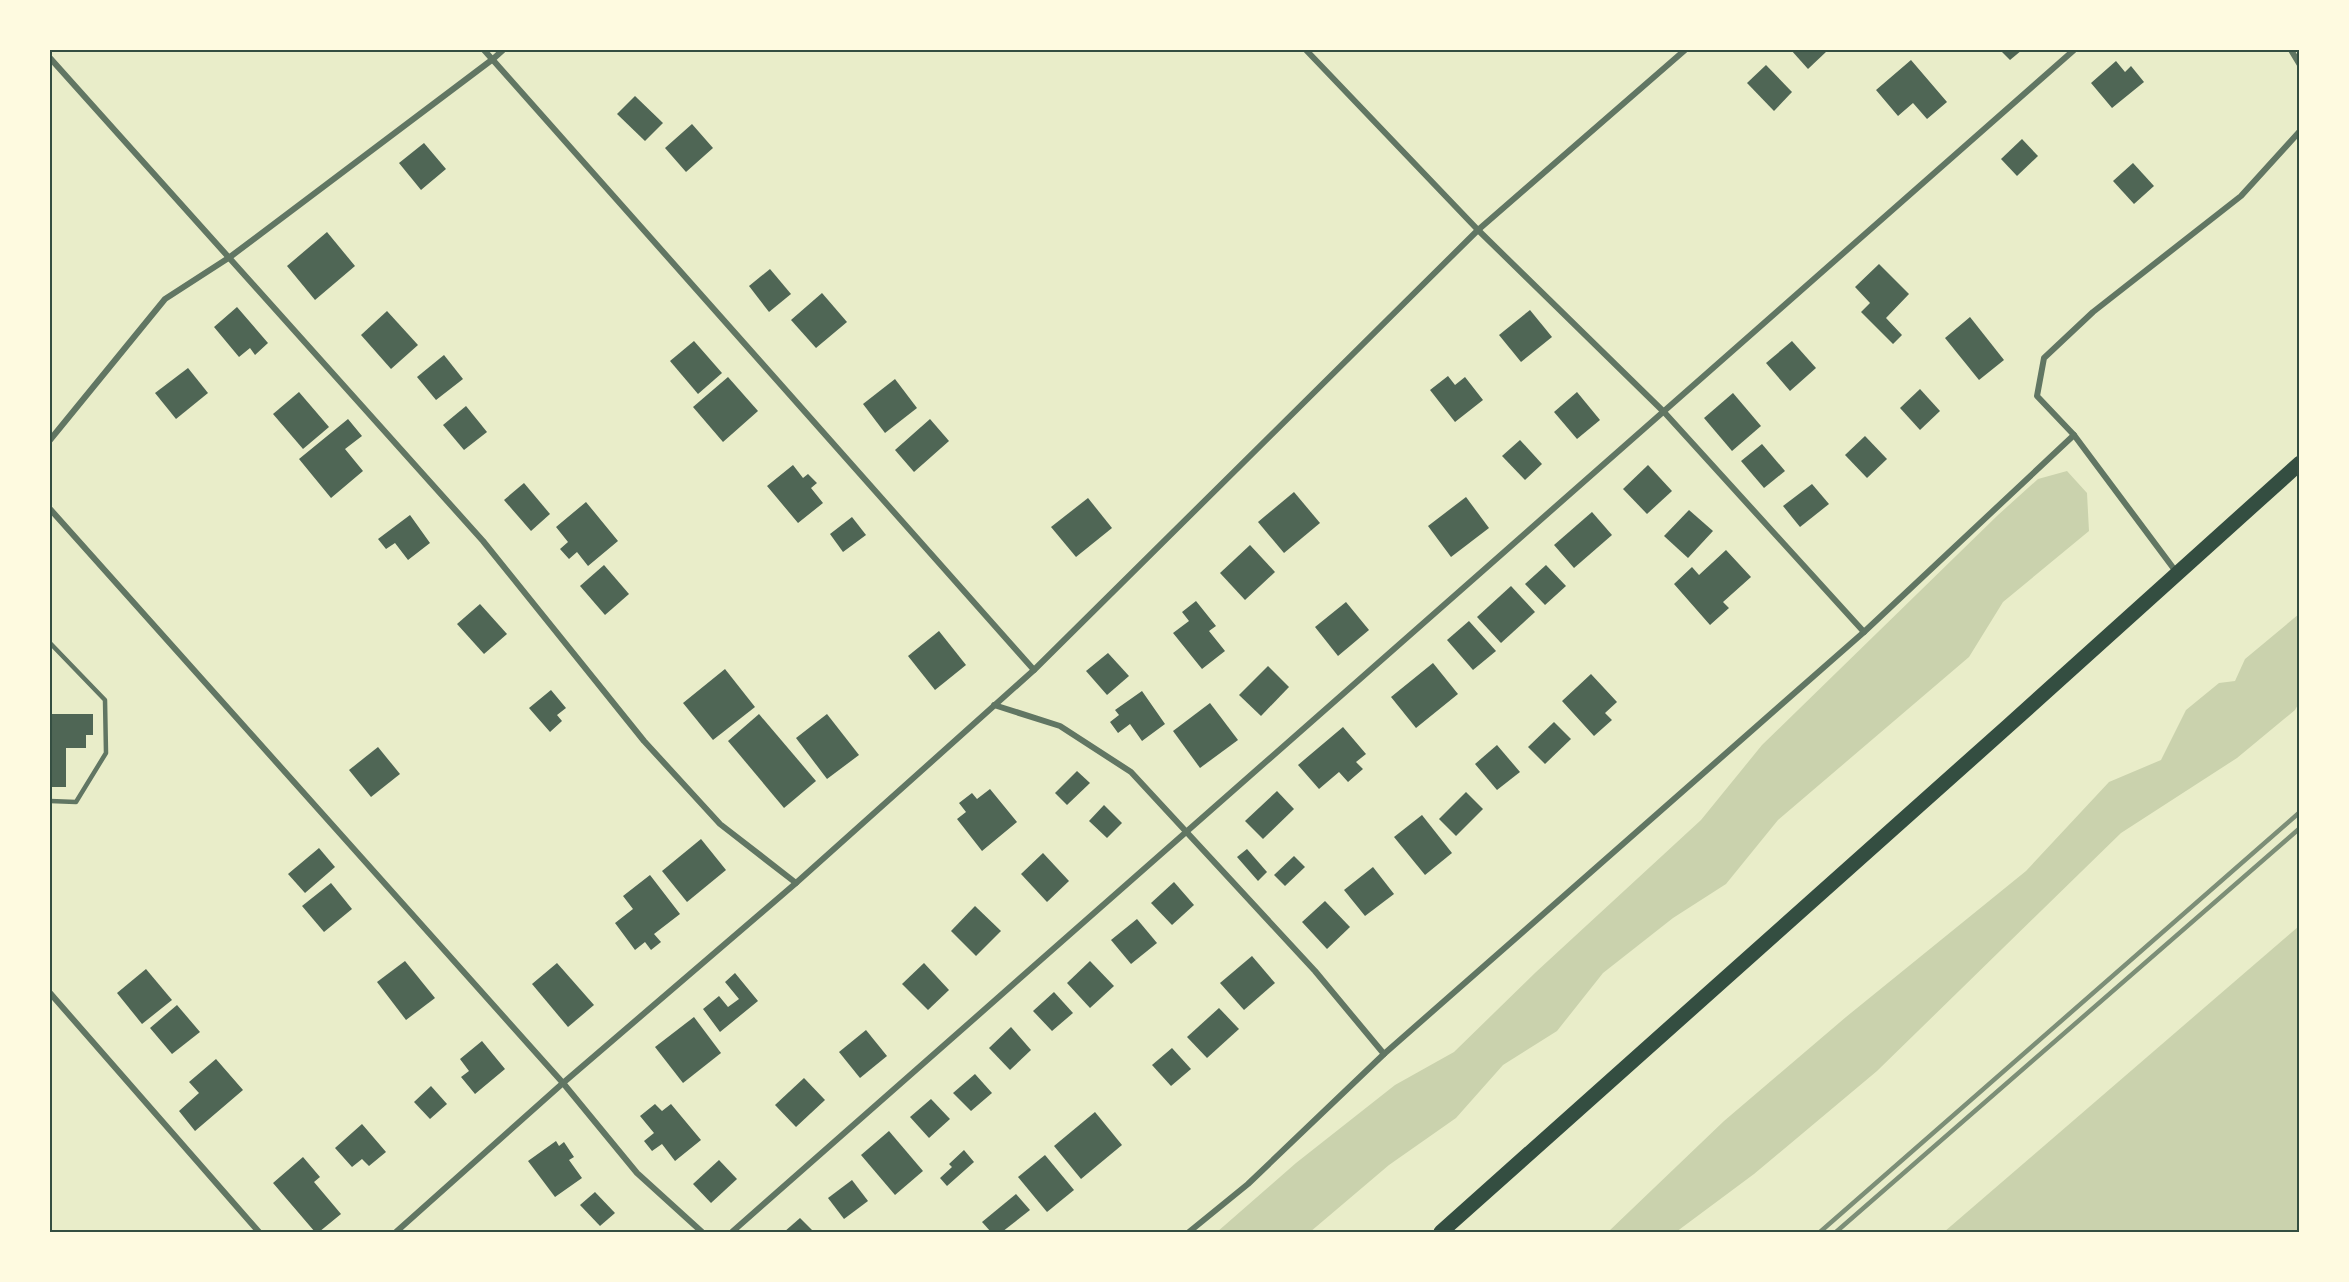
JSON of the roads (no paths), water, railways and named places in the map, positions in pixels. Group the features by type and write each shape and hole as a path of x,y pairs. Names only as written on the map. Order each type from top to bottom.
{"main road":[{"path":"1441,1233 2300,463"}],"street":[{"path":"484,50 1034,670"},
{"path":"50,440 165,298 230,257 503,50"},
{"path":"1306,50 1478,230 1664,412 1864,632"},
{"path":"396,1233 563,1083 796,883 1034,670 1478,230 1685,50"},
{"path":"732,1233 2074,50"},
{"path":"2291,50 2300,65"},
{"path":"50,58 483,541 644,741 720,824 796,883"},
{"path":"2177,574 2074,435 2037,396 2044,358 2093,312 2241,196 2300,131"},
{"path":"1189,1233 1248,1184 1384,1054 1864,632 2074,435"},
{"path":"50,509 563,1083 637,1173 702,1233"},
{"path":"994,705 1060,726 1131,772 1315,971 1384,1054"},
{"path":"50,993 259,1233"}],"lane":[{"path":"50,643 105,700 106,753 76,802 50,801"}],"railway":[{"path":"1820,1232 2300,812"},
{"path":"1836,1232 2300,828"}]}
